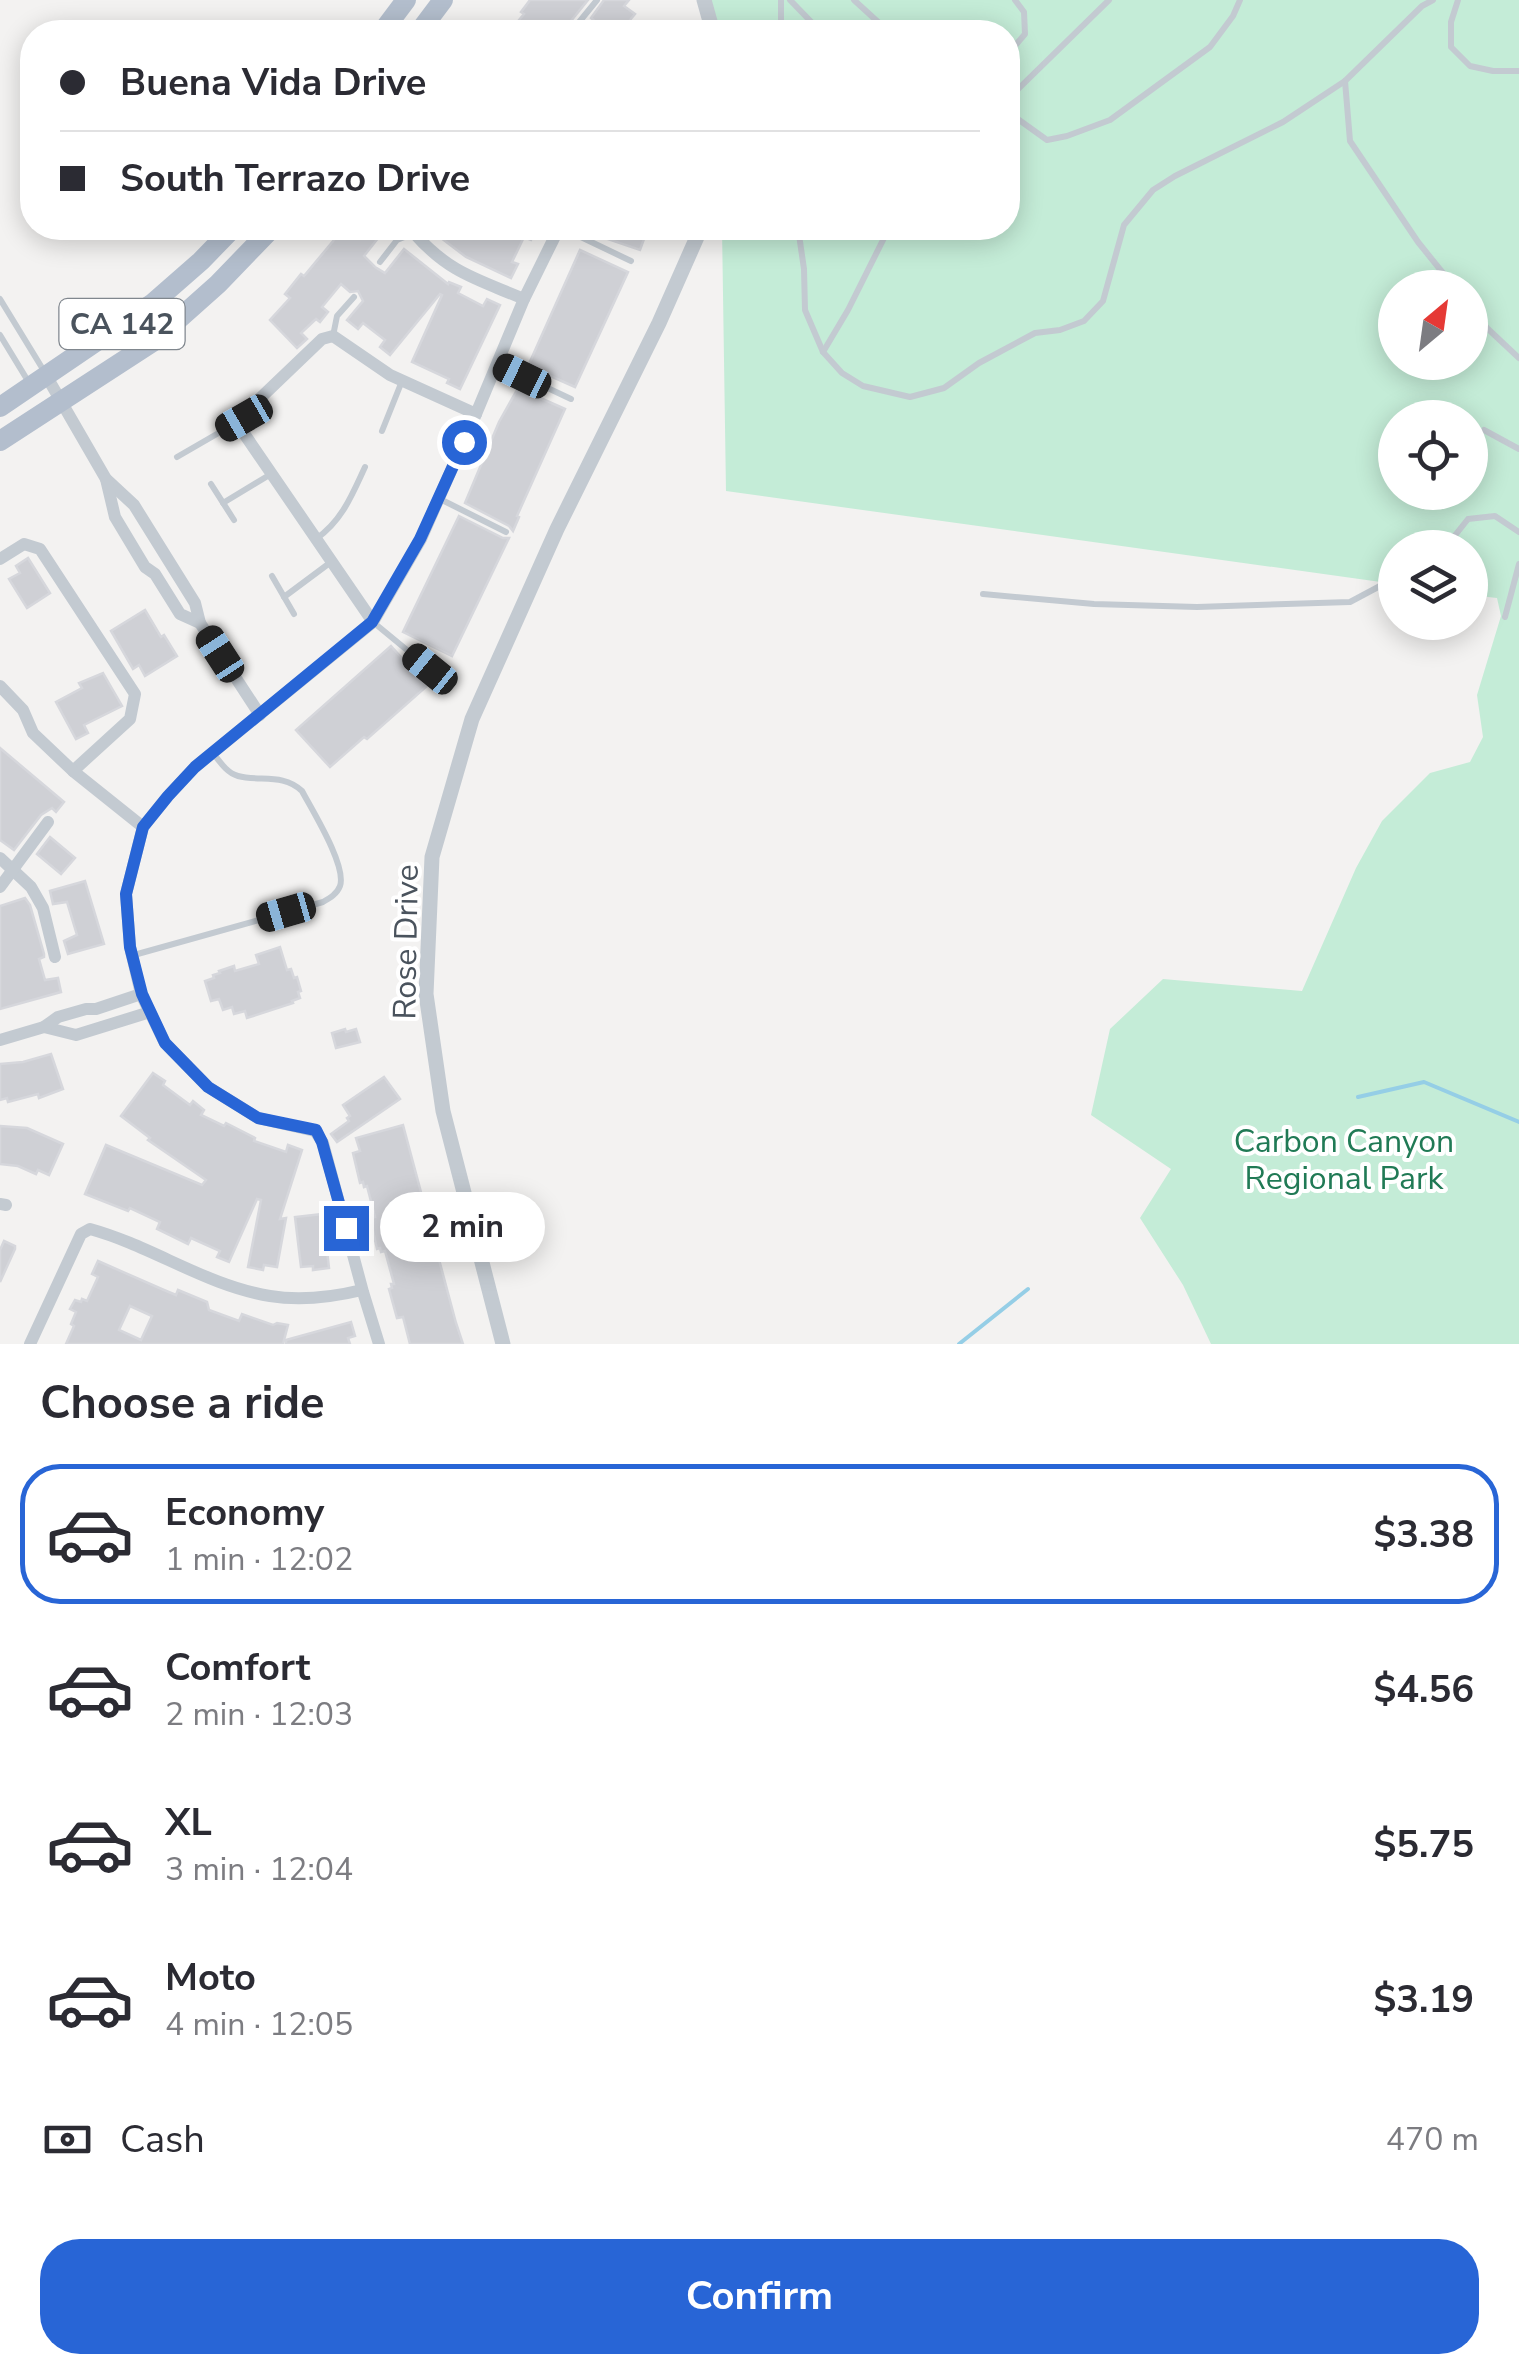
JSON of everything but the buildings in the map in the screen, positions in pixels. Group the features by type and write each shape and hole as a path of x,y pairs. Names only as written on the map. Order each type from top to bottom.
{"main road":[{"name":"CA 142","path":"0,407 153,303 221,240"},
{"name":"CA 142","path":"0,441 154,340 218,284 260,240"}],"street":[{"path":"422,240 432,254 455,270 524,298"},
{"path":"379,1344 316,1130 258,1118 208,1087 165,1043 142,994 132,955 126,894 143,827 168,796 195,767 372,622 420,539 524,298 555,240"},
{"name":"Rose Drive","path":"502,1344 440,1092 426,994 432,857 472,719 557,529 695,240"},
{"path":"372,622 243,432 244,418 322,339 333,336 390,375 476,414"},
{"path":"39,382 62,402 106,478 116,517 146,567 155,574 180,614 200,623"},
{"path":"106,478 134,505 195,603 200,623 260,715"},
{"path":"0,560 24,544 40,549 135,694 130,719 73,772"},
{"path":"0,686 23,710 33,733 73,772 143,827"},
{"path":"0,886 48,822"},
{"path":"0,858 31,887 43,908 55,958"},
{"path":"0,1040 44,1028 58,1016 142,994"},
{"path":"44,1028 76,1035 150,1012"},
{"path":"30,1344 82,1234 90,1229 231,1285 271,1296 337,1296 362,1290"}],"lane":[{"path":"790,0 809,20"},
{"path":"854,0 876,20"},
{"path":"1015,0 1024,12 1025,34 1020,40"},
{"path":"1020,86 1110,0"},
{"path":"1020,121 1046,140 1110,120 1210,46 1234,16 1240,0"},
{"path":"800,240 806,310 823,352 842,373 863,386 910,397 944,388 979,362 1035,333 1084,322 1103,301 1124,225 1153,190 1283,122 1345,81 1422,6 1433,0"},
{"path":"1458,0 1451,22 1451,47 1470,66 1519,72"},
{"path":"1345,81 1350,141 1441,270"},
{"path":"380,262 397,240"},
{"path":"586,240 631,261"},
{"path":"823,352 883,240"},
{"path":"333,336 337,316 354,297"},
{"path":"0,298 39,382"},
{"path":"1488,329 1519,358"},
{"path":"0,335 39,382"},
{"path":"497,364 570,400"},
{"path":"382,431 402,380"},
{"path":"177,457 244,418"},
{"path":"1488,432 1519,449"},
{"path":"316,539 346,509 365,467"},
{"path":"223,503 271,474"},
{"path":"212,484 234,520"},
{"path":"439,498 506,532"},
{"path":"1460,530 1468,520 1495,516 1519,532"},
{"path":"284,596 332,562"},
{"path":"1505,617 1519,564"},
{"path":"272,576 294,614"},
{"path":"983,594 1094,604 1197,607 1350,602 1378,587"},
{"path":"372,622 430,669"},
{"path":"132,955 323,902 340,886 342,875 336,858 302,791 283,780 238,776 214,754"}],"green space":[{"name":"Carbon Canyon Regional Park","path":"700,0 1519,0 1519,1344 1211,1344 1183,1285 1140,1218 1171,1169 1091,1115 1110,1029 1163,979 1302,991 1356,868 1382,821 1430,773 1470,762 1483,737 1477,695 1501,616 1497,598 1488,597 1488,530 1378,530 1378,582 726,491 722,240 1020,240 1020,20 706,20"}],"waterway":[{"path":"1358,1097 1424,1082 1519,1122"},
{"path":"959,1344 1028,1289"}],"route":[{"path":"346,1228 316,1130 258,1118 208,1087 165,1043 142,994 130,947 126,894 143,827 168,796 195,767 372,622 420,539 464,442"}]}
